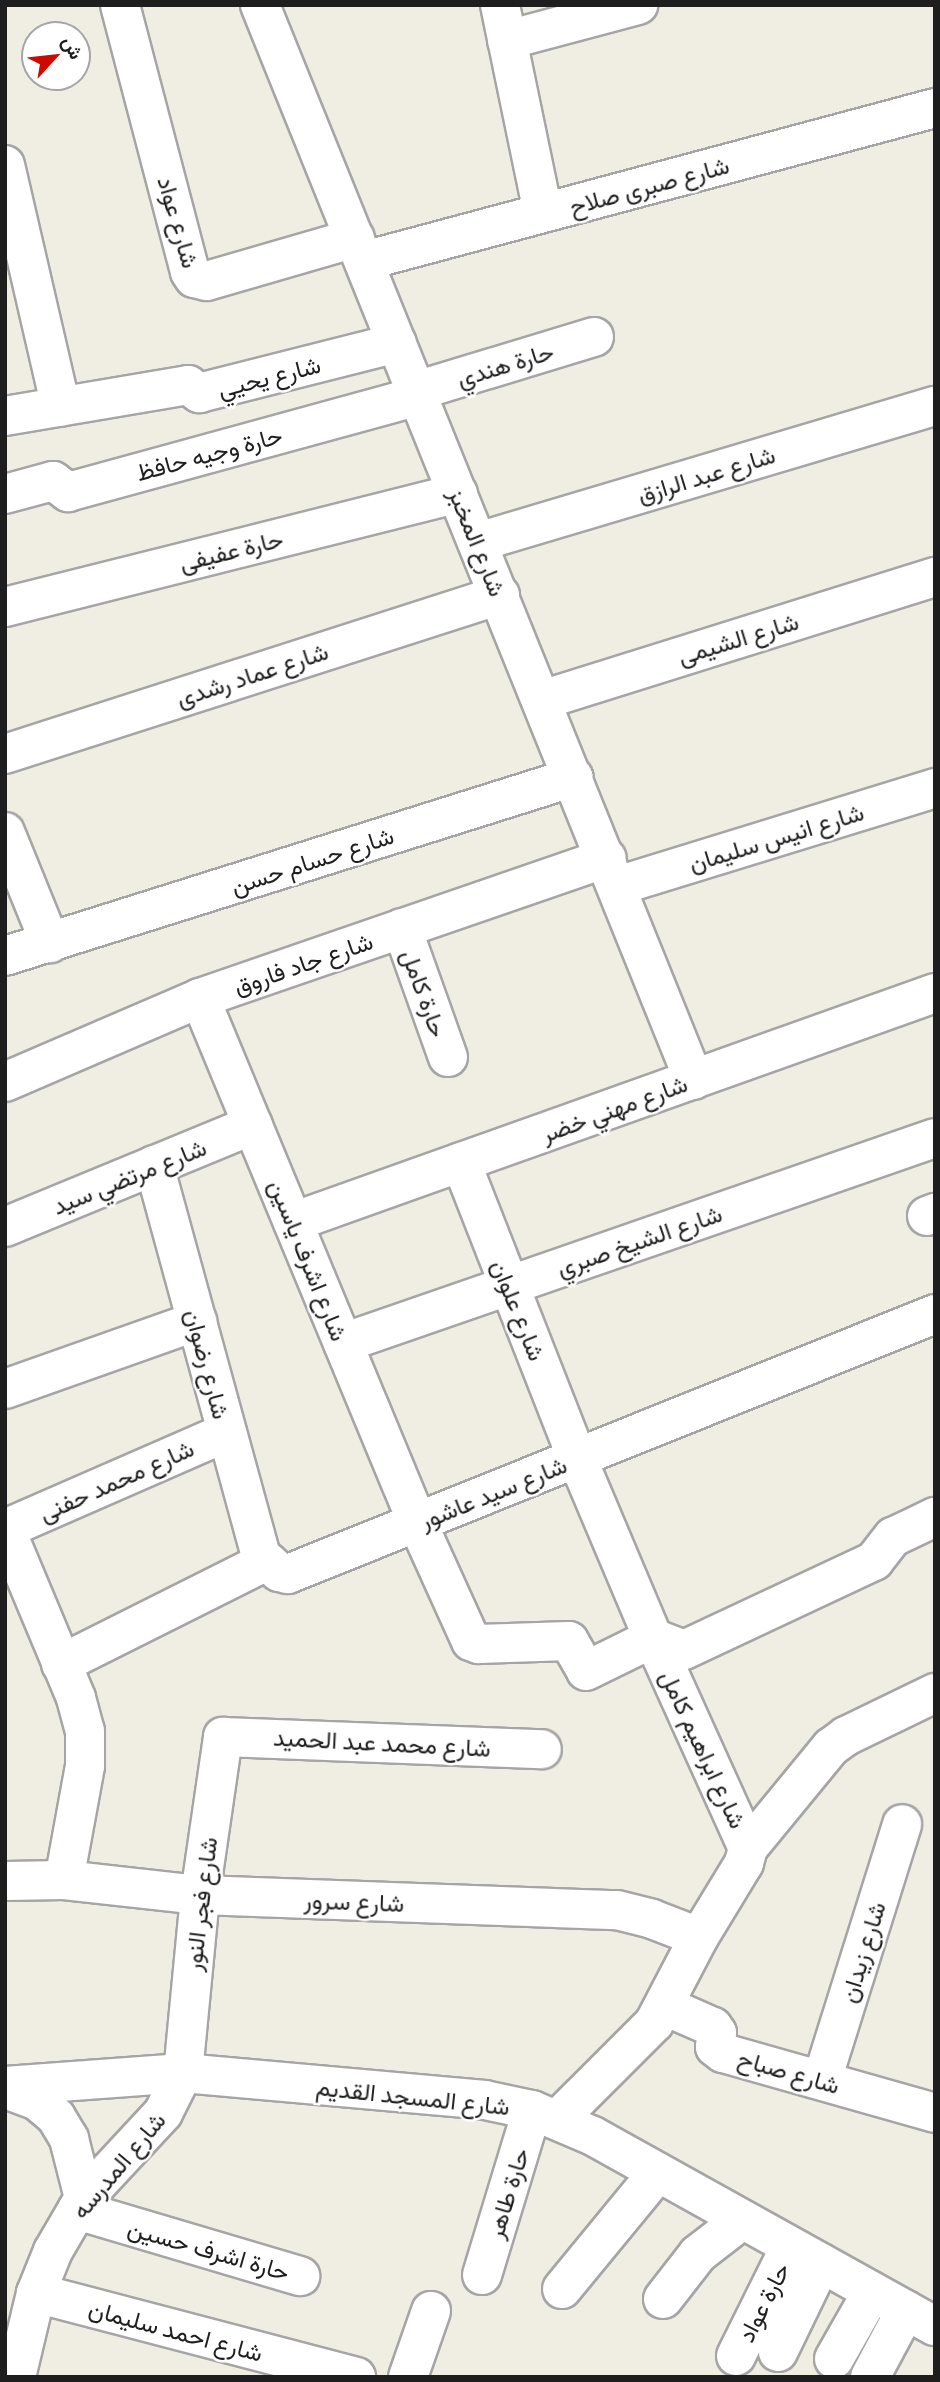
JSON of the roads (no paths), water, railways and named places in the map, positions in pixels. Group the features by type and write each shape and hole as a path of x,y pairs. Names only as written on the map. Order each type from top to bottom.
{"street":[{"name":"شارع عواد","path":"120,5 188,266 194,278 207,281 359,249"},
{"name":"شارع المخبز","path":"260,5 574,777 694,1080"},
{"path":"543,213 503,23 638,5"},
{"name":"شارع صبرى صلاح","path":"359,249 543,213 935,108"},
{"path":"5,165 61,407 5,416"},
{"name":"حارة هندي","path":"417,393 594,337"},
{"name":"شارع يحيي","path":"61,407 188,384 199,393 397,343"},
{"name":"حارة وجيه حافظ","path":"5,494 53,481 68,492 417,393"},
{"name":"شارع عبد الرازق","path":"478,542 935,406"},
{"name":"حارة عفيفى","path":"5,607 458,493"},
{"name":"شارع الشيمى","path":"542,700 935,577"},
{"name":"شارع عماد رشدى","path":"5,754 500,595"},
{"name":"شارع حسام حسن","path":"5,957 574,777"},
{"name":"شارع انيس سليمان","path":"612,872 935,788"},
{"path":"5,832 50,943"},
{"name":"شارع جاد فاروق","path":"5,1082 200,998 402,928 612,872"},
{"name":"حارة كامل","path":"402,928 448,1057"},
{"name":"شارع مهني خضر","path":"293,1222 935,993"},
{"name":"شارع اشرف ياسين","path":"200,998 417,1522 471,1641 478,1644 569,1641 584,1670 653,1637"},
{"name":"شارع مرتضي سيد","path":"5,1227 253,1125"},
{"name":"شارع الشيخ صبري","path":"343,1343 935,1138"},
{"name":"شارع علوان","path":"461,1163 578,1458"},
{"name":"شارع رضوان","path":"154,1165 263,1563"},
{"name":"شارع سيد عاشور","path":"263,1563 268,1562 279,1572 288,1574 935,1314"},
{"path":"5,1389 197,1321"},
{"name":"شارع محمد حفنى","path":"5,1529 226,1432"},
{"name":"شارع ابراهيم كامل","path":"545,2115 654,2023 699,1937 744,1863 748,1848 653,1637 578,1458"},
{"path":"653,1637 677,1649 690,1648 874,1561 893,1537 935,1517"},
{"path":"5,1529 61,1664 85,1731 85,1766 64,1880"},
{"path":"61,1664 263,1563"},
{"path":"748,1848 831,1747 846,1736 935,1693"},
{"name":"شارع محمد عبد الحميد","path":"223,1737 542,1749"},
{"name":"شارع فجر النور","path":"183,2073 201,1895 223,1737"},
{"name":"شارع زيدان","path":"822,2080 902,1824"},
{"name":"شارع سرور","path":"5,1881 64,1880 201,1895 617,1910 652,1919 699,1937"},
{"name":"شارع صباح","path":"665,2006 713,2027 717,2034 715,2047 723,2053 935,2113"},
{"name":"شارع المسجد القديم","path":"5,2087 183,2073 485,2100 545,2115 658,2172 920,2318"},
{"name":"شارع المدرسه","path":"16,2377 36,2294 53,2251 80,2204 163,2113 183,2073"},
{"path":"5,2087 36,2100 56,2117 69,2139 80,2204"},
{"name":"حارة طاهر","path":"482,2275 545,2115"},
{"path":"562,2288 658,2172"},
{"name":"حارة اشرف حسين","path":"80,2204 300,2276"},
{"path":"663,2299 698,2255 742,2220"},
{"path":"778,2352 806,2255"},
{"name":"حارة عواد","path":"736,2356 806,2255"},
{"path":"834,2359 872,2292"},
{"name":"شارع احمد سليمان","path":"36,2294 356,2377"},
{"path":"408,2377 431,2311"},
{"path":"870,2377 920,2318"}]}
